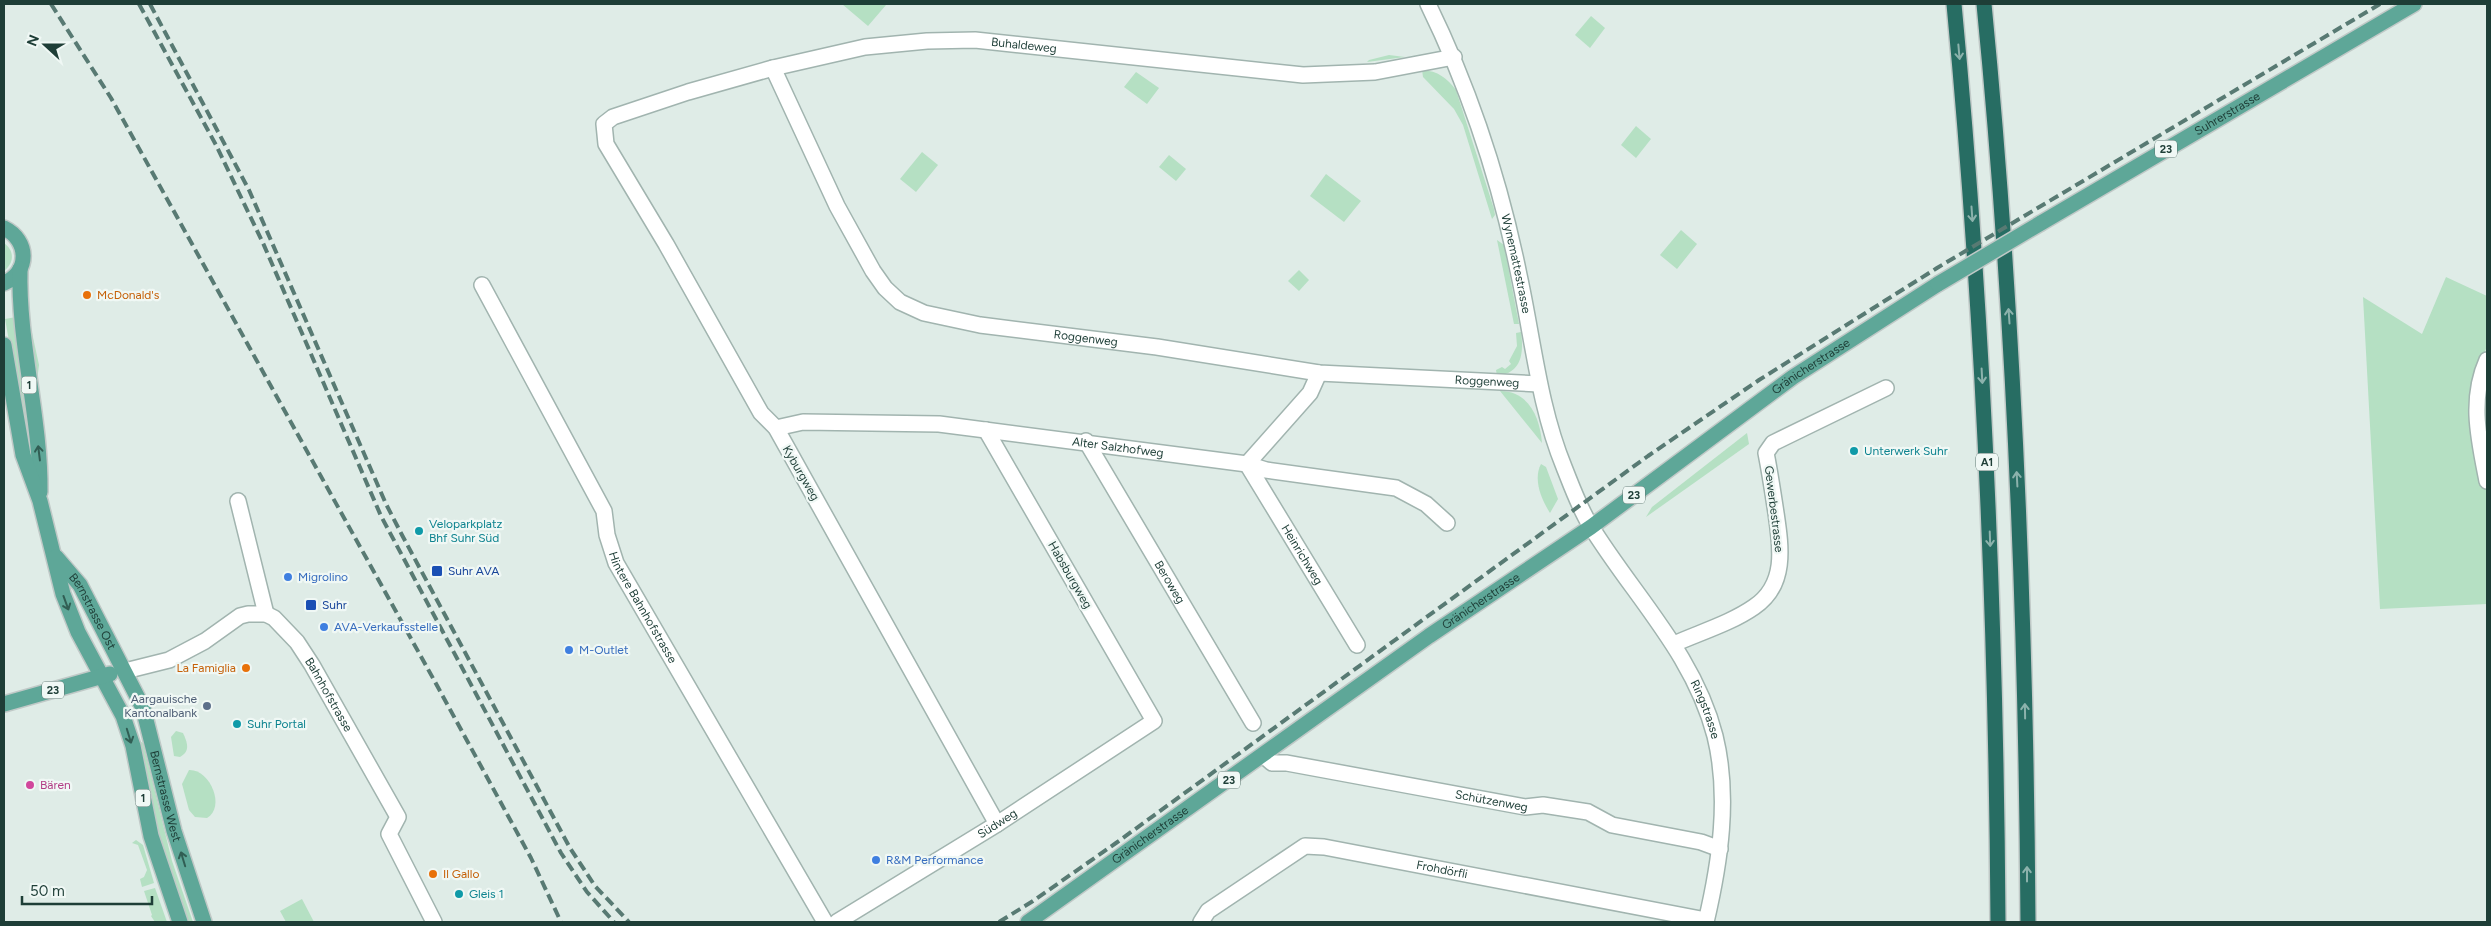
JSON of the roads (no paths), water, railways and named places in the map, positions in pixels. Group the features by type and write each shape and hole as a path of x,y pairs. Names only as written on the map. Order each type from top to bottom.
{"highway":[{"name":"A1","path":"1954,4 1971,204 1986,445 1994,668 1998,922"},
{"name":"A1","path":"1984,4 2002,222 2018,483 2024,669 2028,922"}],"main road":[{"name":"Suhrerstrasse","path":"1938,284 2414,4"},
{"name":"Bernstrasse Ost","path":"4,228 16,236 23,249 20,269 25,356 40,459 40,501"},
{"path":"4,283 16,276 20,269"},
{"name":"Gränicherstrasse","path":"1033,921 1429,636 1591,527 1793,377 1938,284"},
{"name":"Bernstrasse Ost","path":"4,345 23,455 40,501 55,556 62,594 72,618 102,675"},
{"name":"Bernstrasse Ost","path":"55,556 80,585 125,671"},
{"name":"23","path":"4,704 102,675 125,671"},
{"name":"Bernstrasse West","path":"125,671 143,708 174,831 204,922"},
{"name":"Bernstrasse West","path":"102,675 123,716 133,746 151,836 180,922"}],"street":[{"name":"Wynemattestrasse","path":"1428,4 1454,57 1476,118 1501,198 1519,274 1553,440 1580,506 1591,527"},
{"name":"Buhaldeweg","path":"604,124 613,117 688,92 773,68 865,47 927,41 975,40 1303,75 1375,72 1454,57"},
{"name":"Roggenweg","path":"773,68 825,182 859,249 885,288 900,302 924,313 946,319 1157,347 1319,374 1337,373 1540,384"},
{"name":"Kyburgweg","path":"604,124 606,144 666,244 761,413 776,428 997,824"},
{"name":"Hintere Bahnhofstrasse","path":"482,286 604,511 607,535 616,563 825,922"},
{"path":"2487,360 2477,388 2476,406 2478,436 2487,481"},
{"path":"1247,464 1310,393 1319,374"},
{"name":"Gewerbestrasse","path":"1674,644 1741,615 1766,597 1773,587 1779,569 1781,549 1766,452 1773,443 1886,388"},
{"name":"Alter Salzhofweg","path":"776,428 804,422 939,424 1247,464 1266,470 1396,488 1426,504 1447,523"},
{"name":"Habsburgweg","path":"986,430 1154,721"},
{"name":"Beroweg","path":"1086,442 1253,723"},
{"name":"Heinrichweg","path":"1247,464 1357,646"},
{"path":"125,671 169,660 205,641 240,616 266,614 238,501"},
{"name":"Ringstrasse","path":"1591,527 1674,644 1698,690 1716,738 1722,788 1720,849 1706,921"},
{"name":"Bahnhofstrasse","path":"266,614 274,618 297,642 398,817 390,834 434,922"},
{"name":"Südweg","path":"837,922 997,824 1154,721"},
{"name":"Schützenweg","path":"1263,755 1272,763 1287,764 1525,808 1543,804 1588,812 1612,824 1701,842 1720,849"},
{"name":"Frohdörfli","path":"1201,922 1208,911 1306,846 1324,847 1706,921"}],"railway":[{"path":"51,4 111,98 434,680 531,858 561,922"},
{"path":"139,4 216,145 263,243 381,516 561,853 587,892 614,922"},
{"path":"150,4 249,190 386,504 402,535 570,848 595,886 629,922"},
{"path":"999,922 1033,901 1116,843 1648,456 1759,380 1937,268 2380,4"}],"place":[{"name":"McDonald's","path":"87,295"},
{"name":"Unterwerk Suhr","path":"1854,451"},
{"name":"Veloparkplatz Bhf Suhr Süd","path":"419,531"},
{"name":"Suhr AVA","path":"437,571"},
{"name":"Migrolino","path":"288,577"},
{"name":"Suhr","path":"311,605"},
{"name":"AVA-Verkaufsstelle","path":"324,627"},
{"name":"M-Outlet","path":"569,650"},
{"name":"La Famiglia","path":"246,668"},
{"name":"Aargauische Kantonalbank","path":"207,706"},
{"name":"Suhr Portal","path":"237,724"},
{"name":"Bären","path":"30,785"},
{"name":"R&M Performance","path":"876,860"},
{"name":"Il Gallo","path":"433,874"},
{"name":"Gleis 1","path":"459,894"}]}
